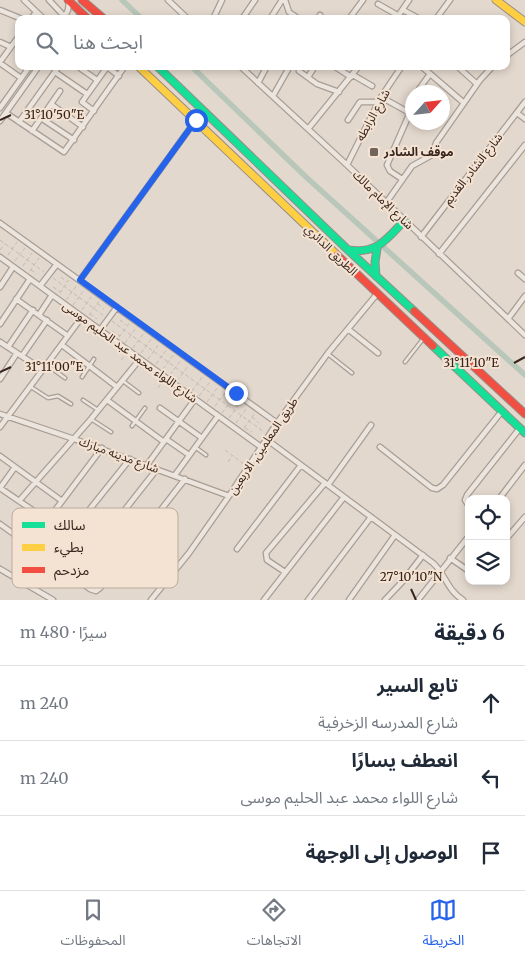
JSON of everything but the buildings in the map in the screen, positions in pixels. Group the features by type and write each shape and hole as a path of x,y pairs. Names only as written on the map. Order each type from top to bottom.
{"main road":[{"path":"68,0 78,15"},
{"path":"82,0 99,15"},
{"path":"496,0 525,21"},
{"name":"الطريق الدائري","path":"142,70 523,431"},
{"name":"الطريق الدائري","path":"161,70 376,276 525,414"},
{"path":"157,84 164,81 165,74"},
{"path":"175,101 176,94 183,91"},
{"path":"348,249 361,252 377,248 404,221"},
{"path":"376,276 377,248"}],"street":[{"path":"24,0 39,15"},
{"path":"48,0 61,15"},
{"path":"66,15 68,10 68,0"},
{"path":"168,0 184,15"},
{"path":"215,15 222,0"},
{"path":"245,15 255,0"},
{"path":"273,15 283,0 293,15"},
{"path":"352,15 363,0"},
{"path":"399,15 409,0"},
{"path":"439,15 450,0"},
{"path":"378,4 395,15"},
{"path":"0,10 15,16"},
{"path":"403,10 412,15"},
{"path":"0,42 11,47"},
{"path":"15,42 0,62 21,78"},
{"path":"510,53 525,42"},
{"path":"0,108 27,70"},
{"path":"0,121 36,70"},
{"path":"83,70 97,80"},
{"path":"94,112 82,103 104,70"},
{"path":"112,70 119,76"},
{"path":"6,113 63,152 66,151 123,70"},
{"name":"شارع الإمام مالك","path":"244,70 525,335"},
{"path":"258,83 265,70"},
{"path":"272,96 288,70"},
{"path":"308,77 313,70"},
{"path":"341,70 372,86"},
{"path":"308,129 356,70"},
{"name":"شارع الرابطه","path":"347,165 380,99 399,70"},
{"path":"426,70 464,103"},
{"path":"461,70 477,84"},
{"path":"386,203 402,178 414,164 432,155 436,143 477,84 489,70"},
{"path":"299,71 321,86 339,92"},
{"path":"19,122 55,72 87,94"},
{"path":"422,85 430,74"},
{"path":"32,131 60,91"},
{"path":"348,120 360,102 380,99 406,110 408,114 387,165 390,171 402,178"},
{"name":"شارع الشادر القديم","path":"421,237 525,102"},
{"path":"51,104 83,127"},
{"path":"517,113 525,119"},
{"path":"41,118 74,140"},
{"path":"80,280 196,120"},
{"path":"439,254 525,145"},
{"path":"0,223 277,423"},
{"name":"شارع اللواء محمد عبد الحليم موسى","path":"2,258 261,447"},
{"path":"40,286 57,264"},
{"path":"0,287 13,266"},
{"path":"518,273 525,279"},
{"path":"0,324 28,277"},
{"name":"طريق المعلمين, الاربعين","path":"178,567 229,496 277,423 328,353 377,294"},
{"path":"38,314 54,296"},
{"path":"508,319 525,296"},
{"path":"16,299 68,336"},
{"path":"100,330 117,307"},
{"path":"8,347 33,310"},
{"path":"0,427 82,317"},
{"path":"0,379 46,320"},
{"path":"348,329 378,353"},
{"path":"0,342 43,370"},
{"path":"62,344 117,387"},
{"path":"19,501 91,420 139,358"},
{"path":"107,400 190,455"},
{"path":"147,465 196,400"},
{"path":"160,408 202,438"},
{"path":"380,447 432,488 437,488 443,484 502,412"},
{"name":"شارع مدينه مبارك","path":"0,414 102,448 229,496"},
{"path":"175,476 218,416"},
{"path":"285,572 267,560 266,553 326,484 371,426"},
{"path":"467,495 523,431"},
{"path":"267,438 423,555 440,571 450,589 463,600"},
{"path":"57,508 102,448"},
{"path":"0,456 62,501"},
{"path":"91,508 130,459"},
{"path":"237,549 301,465"},
{"path":"502,495 525,465"},
{"path":"15,467 0,488 30,508"},
{"path":"126,508 157,469"},
{"path":"163,508 185,479"},
{"path":"264,600 344,497"},
{"path":"308,600 371,517"},
{"path":"510,534 525,517"},
{"path":"0,524 12,533"},
{"path":"349,600 396,535"},
{"path":"418,600 466,540"},
{"path":"385,600 423,555"},
{"path":"450,558 465,568"},
{"path":"0,570 12,577"},
{"path":"32,588 53,600"},
{"path":"89,588 99,590 101,588"},
{"name":"طريق المعلمين, الاربعين","path":"151,600 161,588"}],"lane":[{"path":"405,362 424,338"},
{"path":"328,353 352,373"},
{"path":"82,377 94,359"},
{"path":"47,365 65,378"},
{"path":"122,380 140,393"},
{"path":"31,387 48,398 58,396 70,404"},
{"path":"83,400 98,410"},
{"path":"132,426 145,408"},
{"path":"91,420 111,432"},
{"path":"195,447 206,455"}],"path":[{"path":"2,258 20,238"},
{"path":"0,240 242,416 267,438"},
{"path":"0,250 5,243"},
{"path":"13,266 28,243"},
{"path":"19,271 35,248"},
{"path":"28,277 42,253"},
{"path":"31,270 37,274"},
{"path":"54,296 61,292 73,275"},
{"path":"61,277 68,282"},
{"path":"64,303 80,280"},
{"path":"71,309 88,286"},
{"path":"53,287 61,292"},
{"path":"82,317 87,303 95,291"},
{"path":"82,317 90,314 102,296"},
{"path":"97,304 104,308"},
{"path":"90,314 97,319"},
{"path":"116,341 133,318"},
{"path":"120,320 127,326"},
{"path":"123,346 140,323"},
{"path":"121,360 147,329"},
{"path":"112,330 120,336"},
{"path":"139,358 155,334"},
{"path":"146,363 162,340"},
{"path":"153,368 170,345"},
{"path":"160,374 177,350"},
{"path":"158,388 184,356"},
{"path":"175,384 192,361"},
{"path":"189,395 206,372"},
{"path":"196,400 214,377"},
{"path":"204,406 221,382"},
{"path":"211,411 229,388"},
{"path":"218,416 236,393"},
{"path":"226,422 243,398"},
{"path":"233,427 251,404"},
{"path":"241,432 258,409"},
{"path":"252,417 259,423"},
{"path":"245,427 252,432"},
{"path":"225,450 248,467"},
{"path":"228,462 233,456"}],"waterway":[{"path":"122,0 138,15"},
{"path":"195,70 306,177 525,375"}],"traffic: fast":[{"path":"161,70 414,311"},
{"path":"349,250 359,251 374,248 386,240 404,221"},
{"path":"376,276 375,262 377,249"},
{"path":"433,346 525,433"}],"traffic: slow":[{"path":"496,0 525,22"},
{"path":"142,70 337,255"}],"traffic: jam":[{"path":"68,0 84,15"},
{"path":"82,0 99,15"},
{"path":"337,255 433,346"},
{"path":"414,311 525,414"}],"place":[{"name":"موقف الشادر","path":"374,152"}],"route":[{"path":"196,120 80,280 236,393"}]}
